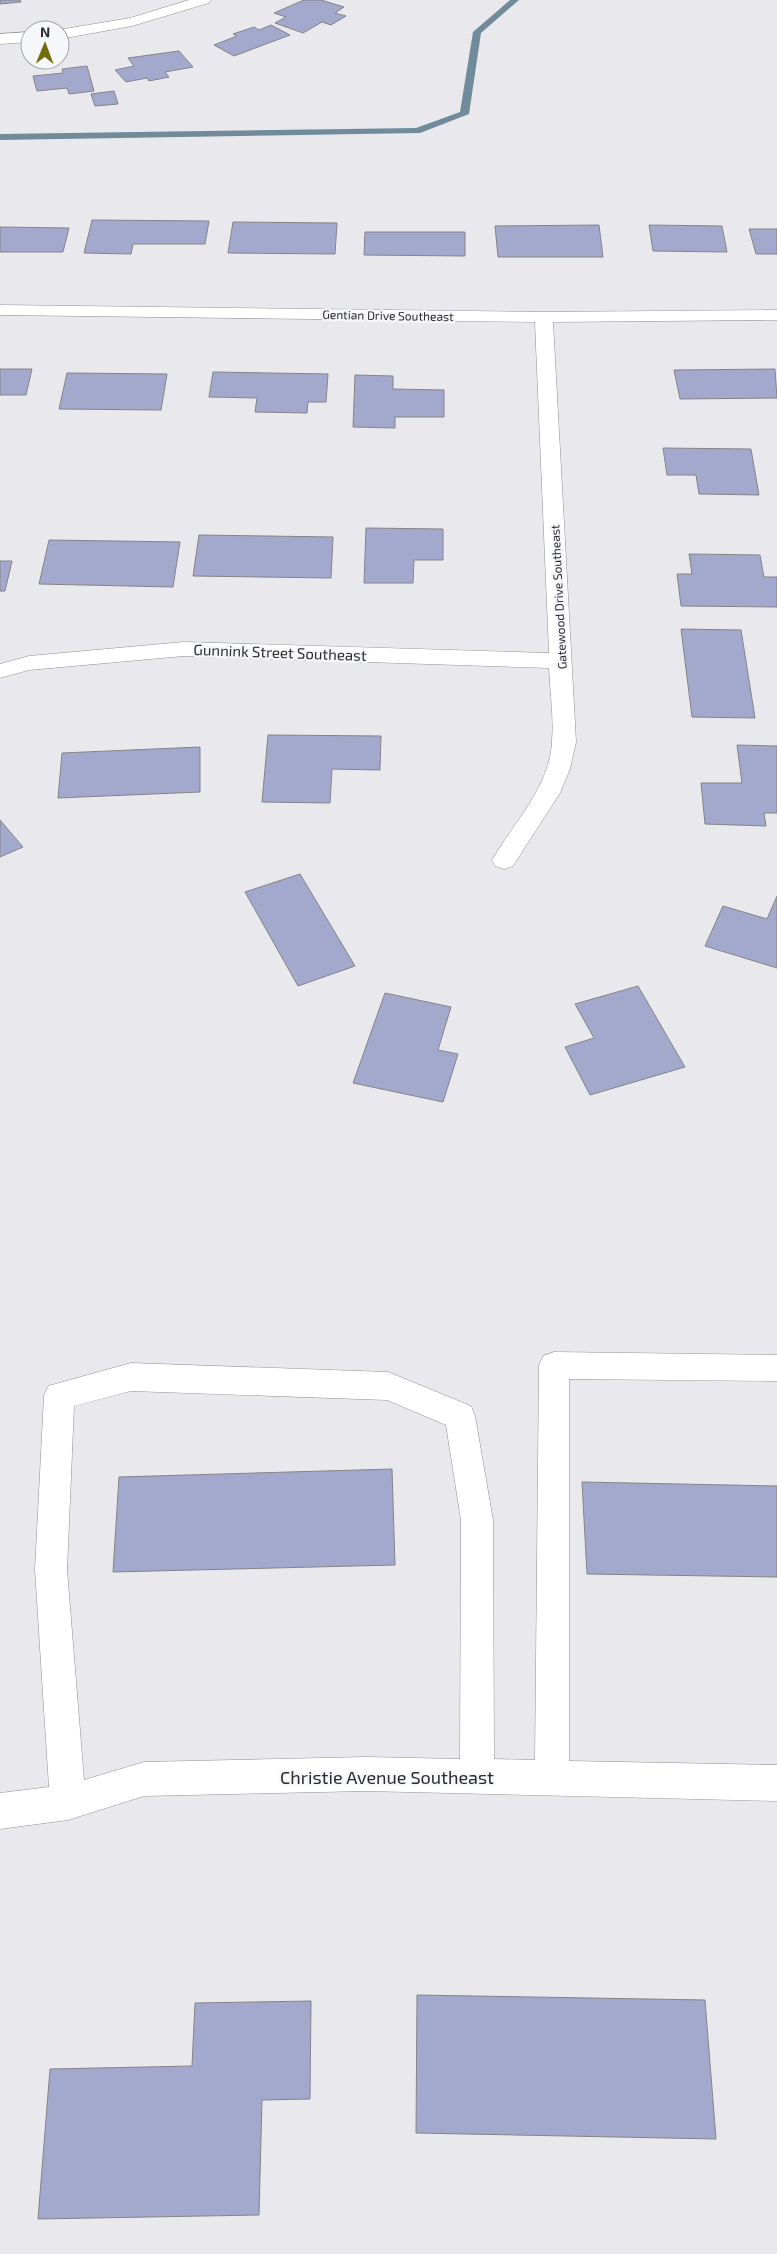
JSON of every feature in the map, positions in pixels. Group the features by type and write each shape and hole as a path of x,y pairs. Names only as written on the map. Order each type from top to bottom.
{"street":[{"path":"70,32 132,22 204,0"},
{"path":"0,39 20,38"},
{"name":"Gentian Drive Southeast","path":"0,310 544,317 777,315"},
{"name":"Gatewood Drive Southeast","path":"504,860 548,793 558,769 564,742 544,317"},
{"name":"Gunnink Street Southeast","path":"0,670 29,663 184,649 561,660"},
{"path":"552,1778 554,1364 777,1368"},
{"path":"68,1802 50,1570 59,1396 131,1377 388,1386 460,1416 477,1520 477,1777"},
{"name":"Christie Avenue Southeast","path":"0,1811 68,1802 144,1779 366,1774 777,1784"}],"building":[{"path":"0,0 20,0 21,2 0,4"},
{"path":"304,0 321,0 344,7 335,13 346,16 331,25 322,22 303,33 275,23 286,17 274,13"},
{"path":"271,25 290,35 234,56 214,45 237,36 233,34 254,27 259,30"},
{"path":"179,51 193,67 165,72 169,77 149,81 147,78 126,82 115,70 134,66 128,58"},
{"path":"87,66 94,91 69,94 67,88 37,91 33,76 63,73 62,70 70,70 70,68"},
{"path":"114,91 118,104 95,106 91,94"},
{"path":"92,220 209,221 205,244 133,244 131,254 84,253"},
{"path":"233,222 337,223 335,254 228,253"},
{"path":"599,225 603,257 498,257 495,226"},
{"path":"649,225 722,226 727,252 653,251"},
{"path":"0,227 69,228 63,252 0,252"},
{"path":"749,229 777,229 777,254 756,254"},
{"path":"365,232 465,232 465,256 364,255"},
{"path":"0,369 32,369 26,395 0,395"},
{"path":"775,369 777,398 680,399 674,370"},
{"path":"213,372 328,374 326,402 308,402 307,413 255,412 257,398 209,397"},
{"path":"67,373 167,374 161,410 59,409"},
{"path":"355,375 393,376 393,389 444,390 444,417 395,417 395,428 353,427"},
{"path":"663,448 751,449 759,495 699,494 696,475 667,475"},
{"path":"366,528 443,529 443,560 414,560 413,583 364,583"},
{"path":"199,535 333,537 331,578 193,576"},
{"path":"49,540 180,542 173,587 39,584"},
{"path":"689,554 760,555 764,577 777,577 777,607 681,606 677,574 692,574"},
{"path":"0,561 12,561 5,591 0,591"},
{"path":"681,629 741,630 755,718 692,717"},
{"path":"268,735 381,736 380,770 332,769 330,803 262,802"},
{"path":"737,745 777,746 777,813 764,813 766,826 705,824 701,783 742,783"},
{"path":"200,747 200,792 58,798 62,753"},
{"path":"0,820 23,847 0,857"},
{"path":"300,874 355,966 298,986 245,892"},
{"path":"777,896 777,968 705,946 723,906 767,919"},
{"path":"638,986 685,1067 590,1095 565,1047 594,1038 575,1004"},
{"path":"385,993 451,1007 438,1050 458,1054 443,1102 353,1083"},
{"path":"392,1469 395,1565 113,1572 119,1477"},
{"path":"582,1482 777,1486 777,1577 587,1574"},
{"path":"417,1995 705,2000 716,2139 416,2133"},
{"path":"311,2001 310,2099 262,2100 259,2215 38,2219 50,2069 192,2066 195,2003"}],"waterway":[{"path":"0,137 417,131 464,114 477,32 515,0"}]}
